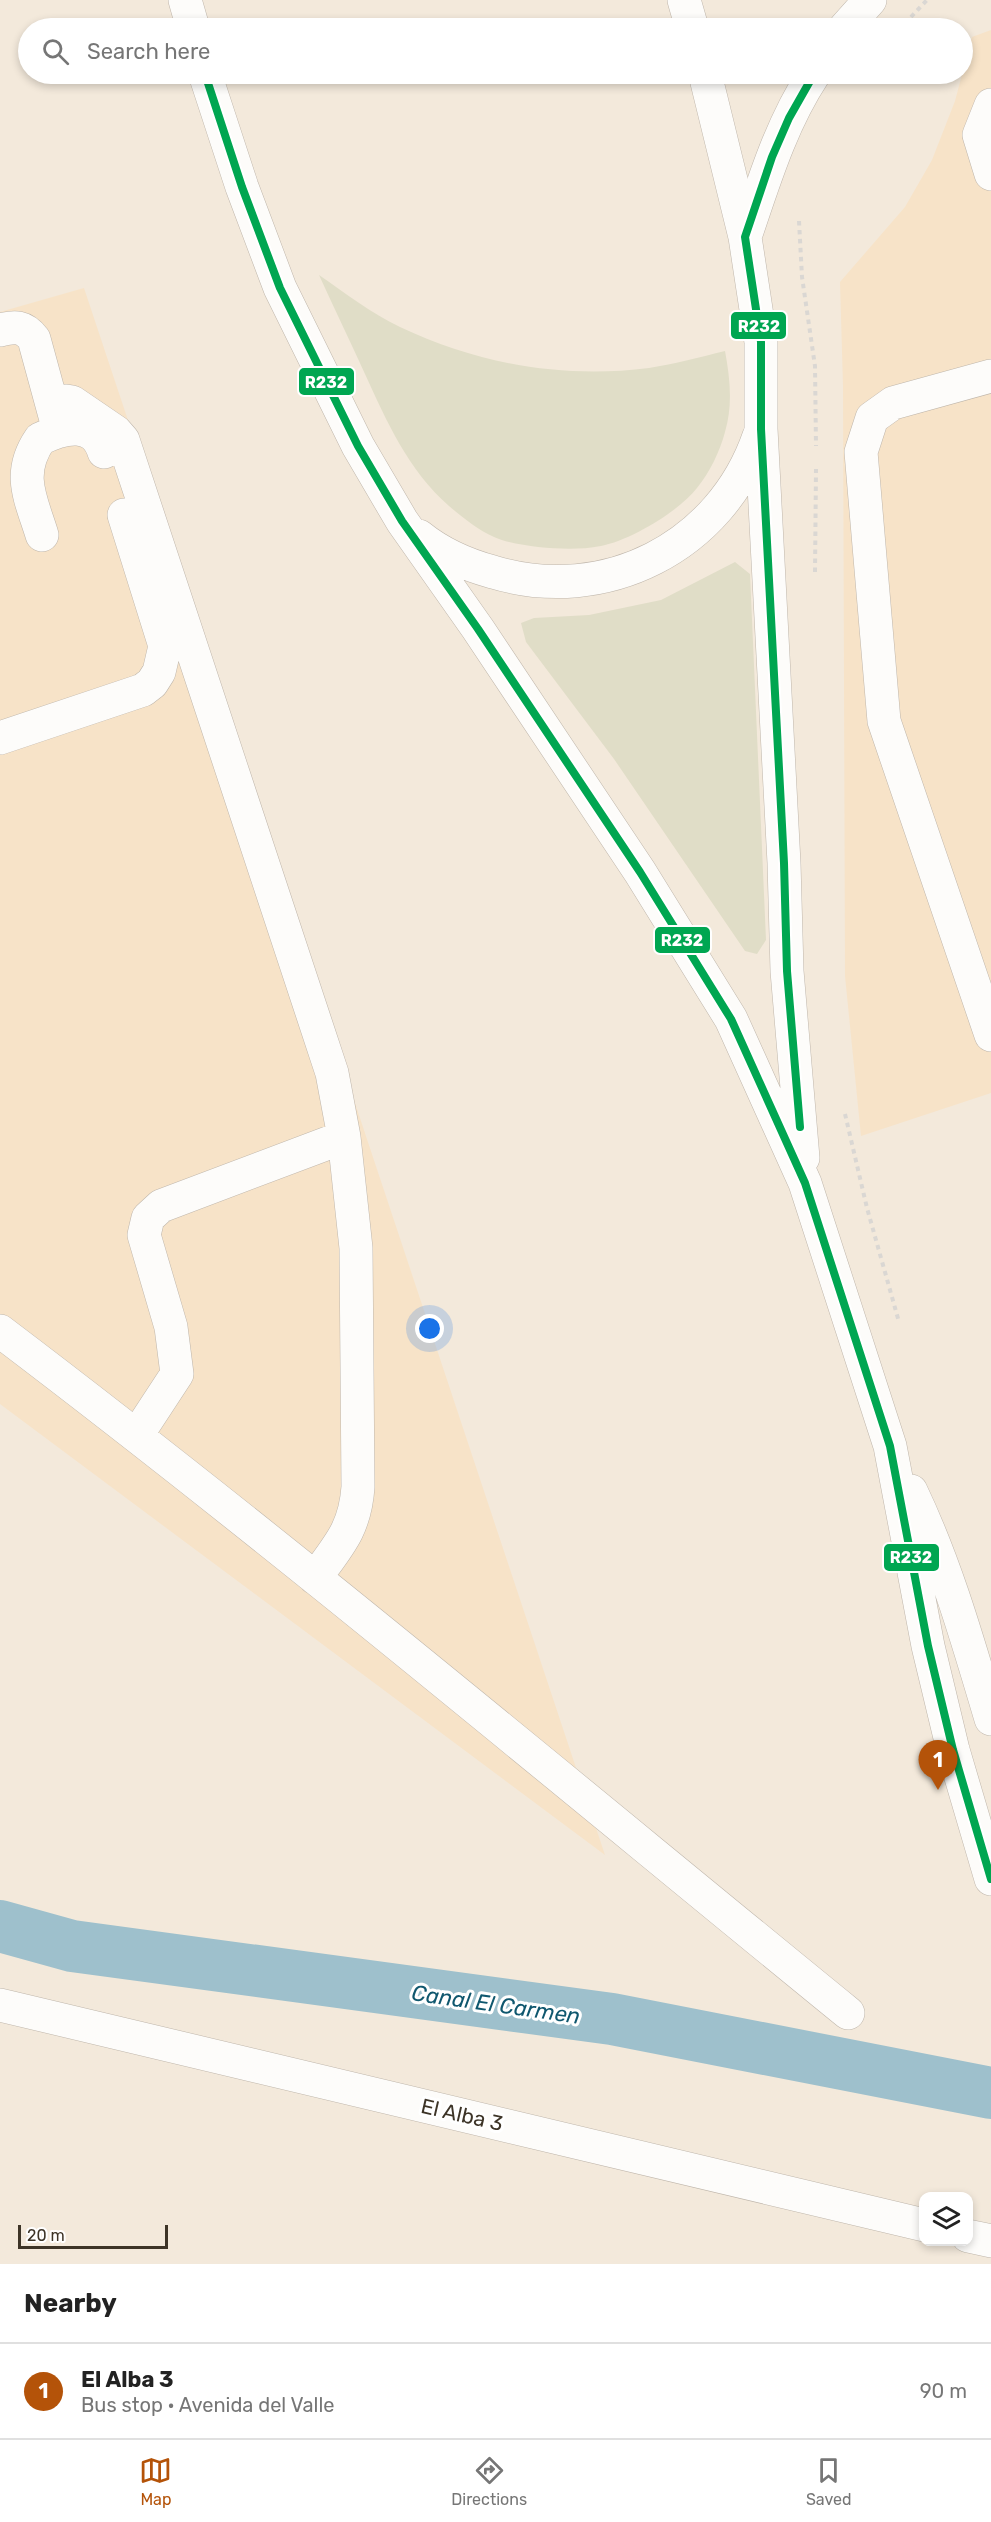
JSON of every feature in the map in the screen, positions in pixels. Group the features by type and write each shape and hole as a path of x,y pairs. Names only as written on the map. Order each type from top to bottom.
{"street":[{"path":"185,0 190,18"},
{"path":"684,0 689,18"},
{"path":"854,18 870,0"},
{"path":"208,84 242,187 280,288 348,426 402,521 478,629 640,872 731,1019 805,1183 890,1446 936,1681 953,1750 991,1879"},
{"path":"707,84 745,237 761,342 761,429 784,863 787,971 805,1183"},
{"path":"745,237 776,147 808,84"},
{"path":"991,105 979,135 991,174"},
{"path":"0,330 15,327 27,331 34,339 56,418 70,429 86,431 100,440 165,646 159,672 152,683 143,690 0,738"},
{"path":"991,376 893,404 872,418 861,452 884,721 979,962 991,1035"},
{"path":"42,535 26,482 26,471 33,450 40,439 66,401 72,402 116,432 123,440 332,1073 344,1137 356,1248 358,1487 354,1518 349,1530 315,1578"},
{"path":"402,521 425,540 450,556 477,568 508,577 541,581 604,576 662,554 705,523 724,503 740,480 761,429"},
{"path":"137,1435 177,1374 171,1327 145,1241 145,1229 151,1214 160,1206 344,1137"},
{"path":"0,1331 137,1435 315,1578 848,2013"},
{"path":"890,1446 981,1648 989,1704"},
{"name":"El Alba 3","path":"0,2005 919,2224"},
{"path":"973,2237 991,2241"}],"path":[{"path":"910,18 927,0"},
{"path":"798,214 802,277 815,366 816,456"},
{"path":"815,579 816,468"},
{"path":"843,1104 867,1208 900,1325"}],"shaded area":[{"path":"991,30 991,1093 861,1136 845,976 843,386 840,282 905,207 932,160 960,84 973,84 973,37"},
{"path":"319,275 368,309 400,327 460,351 522,366 553,370 617,371 649,368 725,351 730,402 728,422 717,454 702,482 689,497 653,524 613,543 570,549 516,544 494,537 476,527 449,506 410,461 382,410"},
{"path":"84,288 605,1855 0,1404 0,312"},
{"path":"735,562 750,574 766,940 757,954 745,951 614,759 526,642 521,623 534,618 589,615 661,600"}],"waterway":[{"name":"Canal El Carmen","path":"0,1926 72,1946 612,2019 991,2093"}],"transit line":[{"name":"R232","path":"208,84 242,187 280,288 358,446 402,521 478,629 640,872 731,1019 805,1183 890,1446 928,1646 953,1750 991,1879"},
{"name":"R232","path":"800,1127 787,971 784,863 761,429 761,342 745,237 772,157 789,118 808,84"}],"place":[{"name":"El Alba 3","path":"938,1790"}]}
